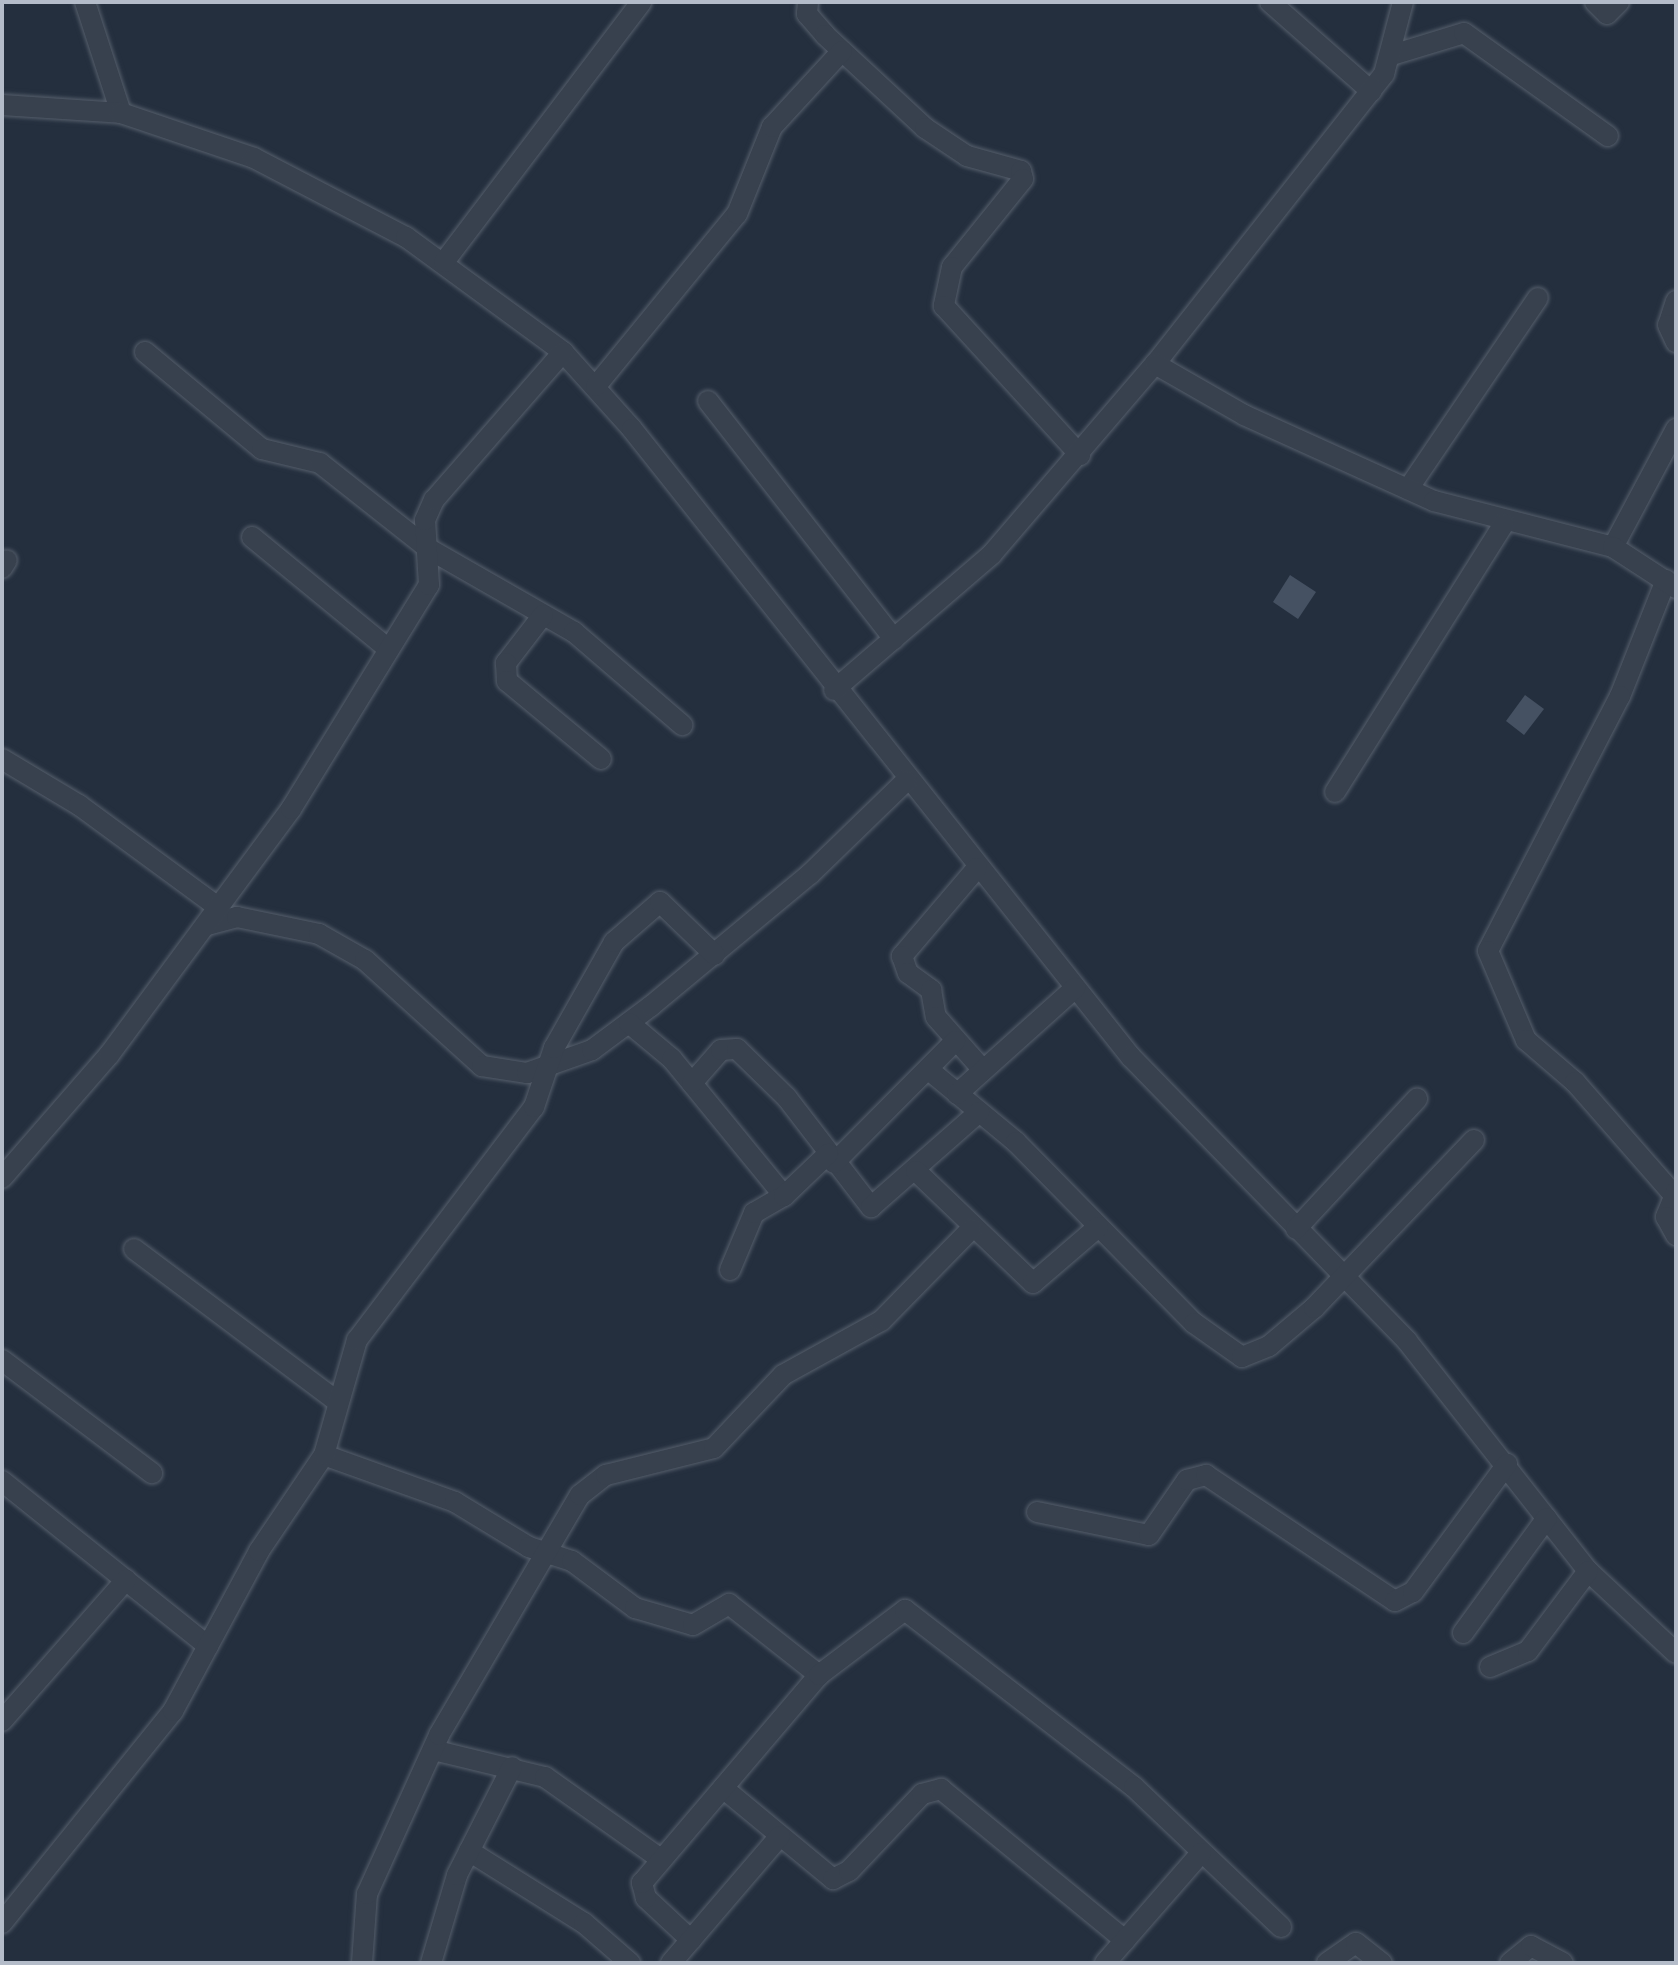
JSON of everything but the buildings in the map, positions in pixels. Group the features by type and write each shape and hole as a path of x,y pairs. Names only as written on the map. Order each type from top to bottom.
{"street":[{"path":"85,2 121,113"},
{"path":"444,262 641,2"},
{"path":"808,2 807,14 842,51 951,147 1021,171 1023,179 952,267 944,306 1080,455"},
{"path":"1270,2 1371,91"},
{"path":"834,690 992,554 1080,455 1371,91 1392,55 1403,2"},
{"path":"1595,2 1607,14 1619,2"},
{"path":"1392,55 1464,33 1608,136"},
{"path":"596,386 737,214 772,127 842,51"},
{"path":"2,105 121,113 254,158 444,262 563,352 596,386 906,781 1075,988 1296,1229 1345,1278 1507,1464 1588,1571 1676,1653"},
{"path":"1408,489 1538,298"},
{"path":"1676,301 1668,325 1676,342"},
{"path":"145,352 247,439 320,463 429,549 592,645 682,725"},
{"path":"2,1178 93,1074 207,925 309,782 387,648 429,585 425,520 446,479 563,352"},
{"path":"1155,364 1244,415 1408,489 1504,524 1613,547 1671,584 1620,696 1488,951 1502,998 1526,1040 1575,1082 1675,1194 1666,1217 1676,1235"},
{"path":"708,401 894,639"},
{"path":"1613,547 1676,429"},
{"path":"1335,792 1504,524"},
{"path":"252,537 387,648"},
{"path":"543,615 506,663 507,681 601,759"},
{"path":"2,759 79,805 219,908"},
{"path":"207,925 237,917 319,934 365,960 482,1066 513,1075 547,1068 592,1050 715,955 906,781"},
{"path":"977,868 902,956 908,973 931,990 936,1017 983,1070"},
{"path":"2,1923 70,1831 156,1734 259,1551 324,1455 357,1340 527,1118 547,1068 608,950 652,906 674,909 715,955"},
{"path":"957,1094 1075,988"},
{"path":"629,1023 692,1083 784,1196"},
{"path":"730,1270 754,1213 784,1196 831,1158 929,1070 955,1041"},
{"path":"692,1083 721,1050 737,1049 871,1207 916,1171 979,1112"},
{"path":"929,1070 979,1112 1203,1332 1242,1357 1269,1346 1345,1278 1474,1140"},
{"path":"1296,1229 1417,1099"},
{"path":"916,1171 971,1229 1033,1283 1098,1227"},
{"path":"362,1963 367,1894 433,1750 544,1554 591,1483 714,1448 783,1375 881,1321 971,1229"},
{"path":"134,1249 338,1402"},
{"path":"2,1360 152,1473"},
{"path":"324,1455 455,1502 544,1554 572,1561 635,1608 693,1625 729,1604 819,1675"},
{"path":"1037,1512 1149,1535 1187,1480 1206,1475 1395,1601 1413,1592 1507,1464"},
{"path":"2,1481 208,1646"},
{"path":"1463,1633 1547,1518"},
{"path":"1490,1667 1528,1651 1588,1571"},
{"path":"2,1721 126,1580"},
{"path":"691,1940 642,1891 661,1859 819,1675 897,1612 916,1614 1134,1787 1281,1927"},
{"path":"433,1750 512,1767 559,1784 661,1859"},
{"path":"431,1963 469,1851 512,1767"},
{"path":"723,1788 780,1836 841,1878 922,1794 941,1789 1125,1940"},
{"path":"671,1963 780,1836"},
{"path":"469,1851 584,1923 630,1963"},
{"path":"1105,1963 1201,1853"},
{"path":"1327,1963 1356,1943 1382,1963"},
{"path":"1510,1963 1531,1946 1563,1963"}]}
